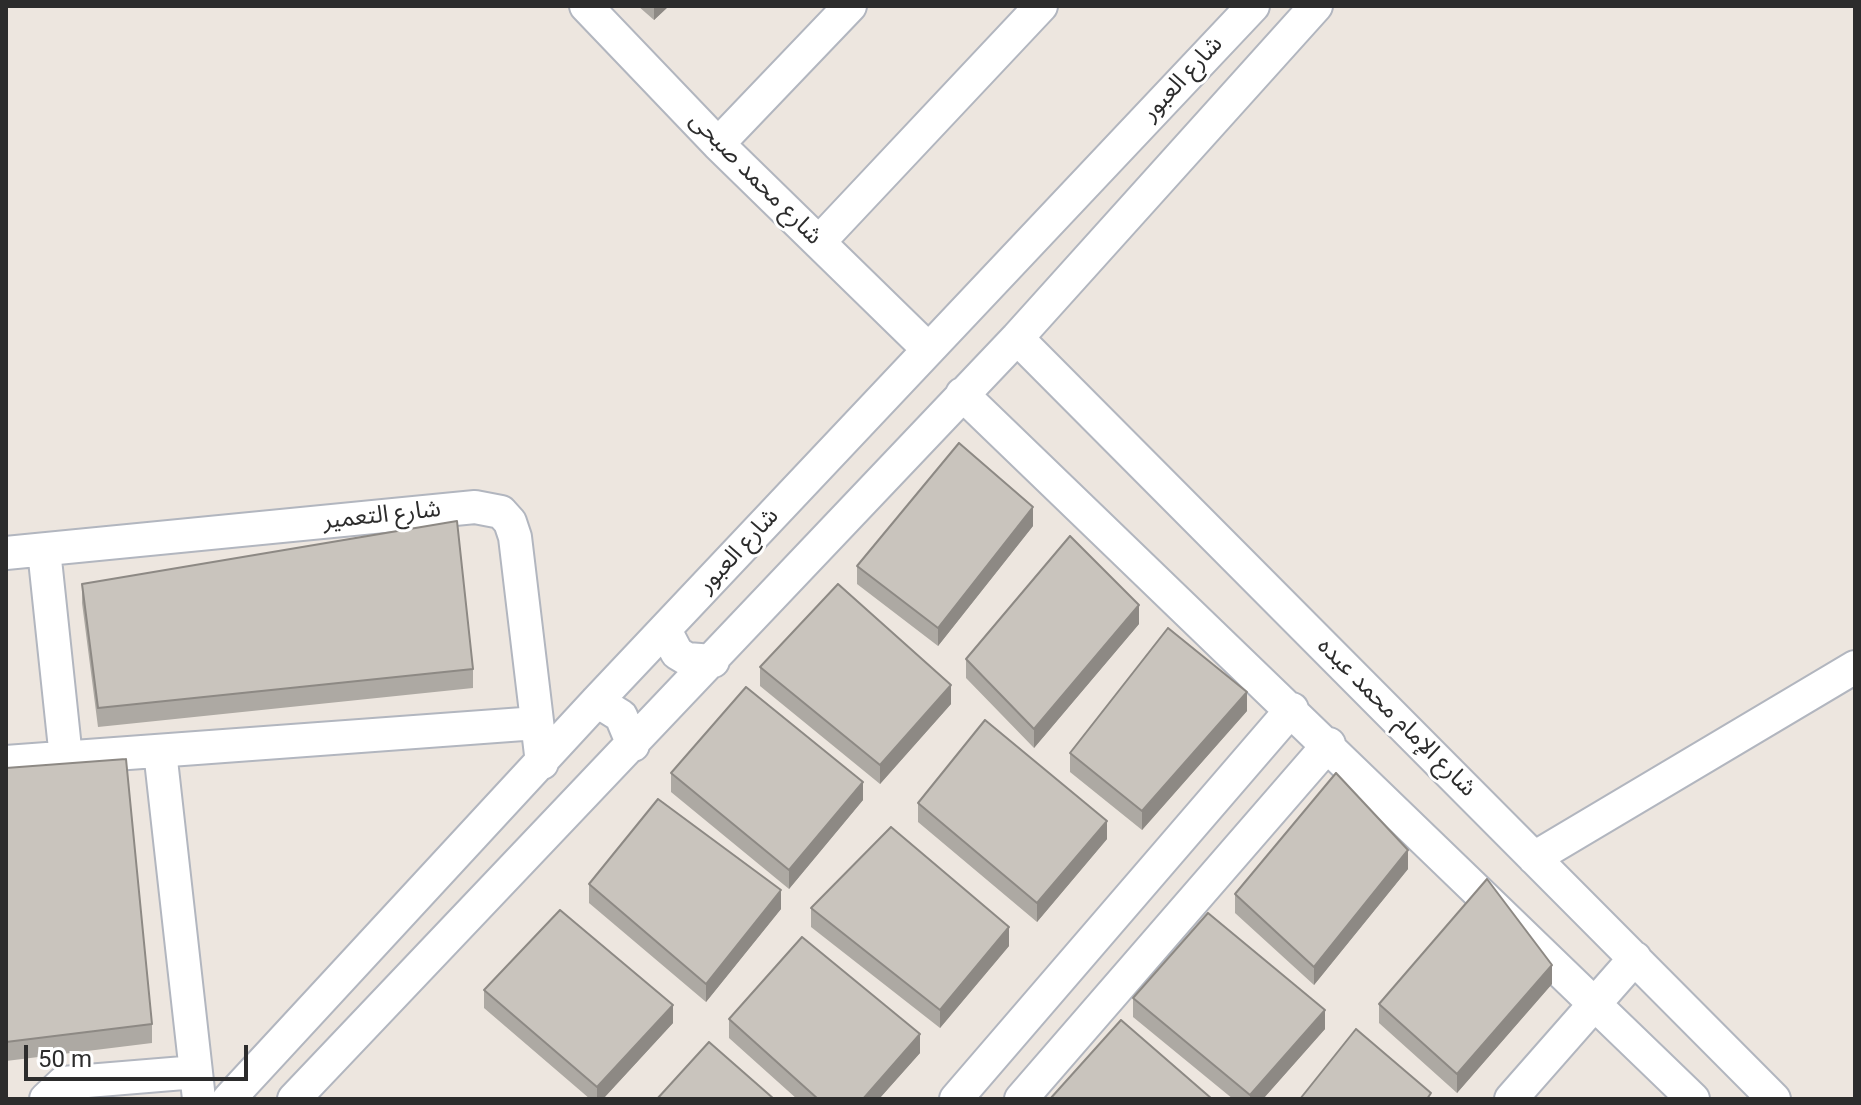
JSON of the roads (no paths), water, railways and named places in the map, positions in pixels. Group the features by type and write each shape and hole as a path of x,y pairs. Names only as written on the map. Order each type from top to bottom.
{"street":[{"name":"شارع محمد صبحى","path":"586,6 718,144 928,349"},
{"path":"718,144 850,6"},
{"path":"819,242 1041,6"},
{"name":"شارع العبور","path":"229,1099 597,701 1253,6"},
{"name":"شارع العبور","path":"294,1099 1017,338 1307,11"},
{"name":"شارع الإمام محمد عبده","path":"1017,338 1774,1099"},
{"path":"962,394 1329,744 1693,1099"},
{"name":"شارع التعمير","path":"6,553 475,507 501,512 510,522 515,537 542,763"},
{"path":"44,550 66,758"},
{"path":"665,630 669,645 677,653 687,659 713,661"},
{"path":"1534,858 1855,667"},
{"path":"597,701 621,716 633,745"},
{"path":"956,1099 1292,709"},
{"path":"6,762 537,723"},
{"path":"1021,1099 1329,744"},
{"path":"46,1099 63,1083 198,1085 160,751"},
{"path":"1511,1099 1635,958"}]}
